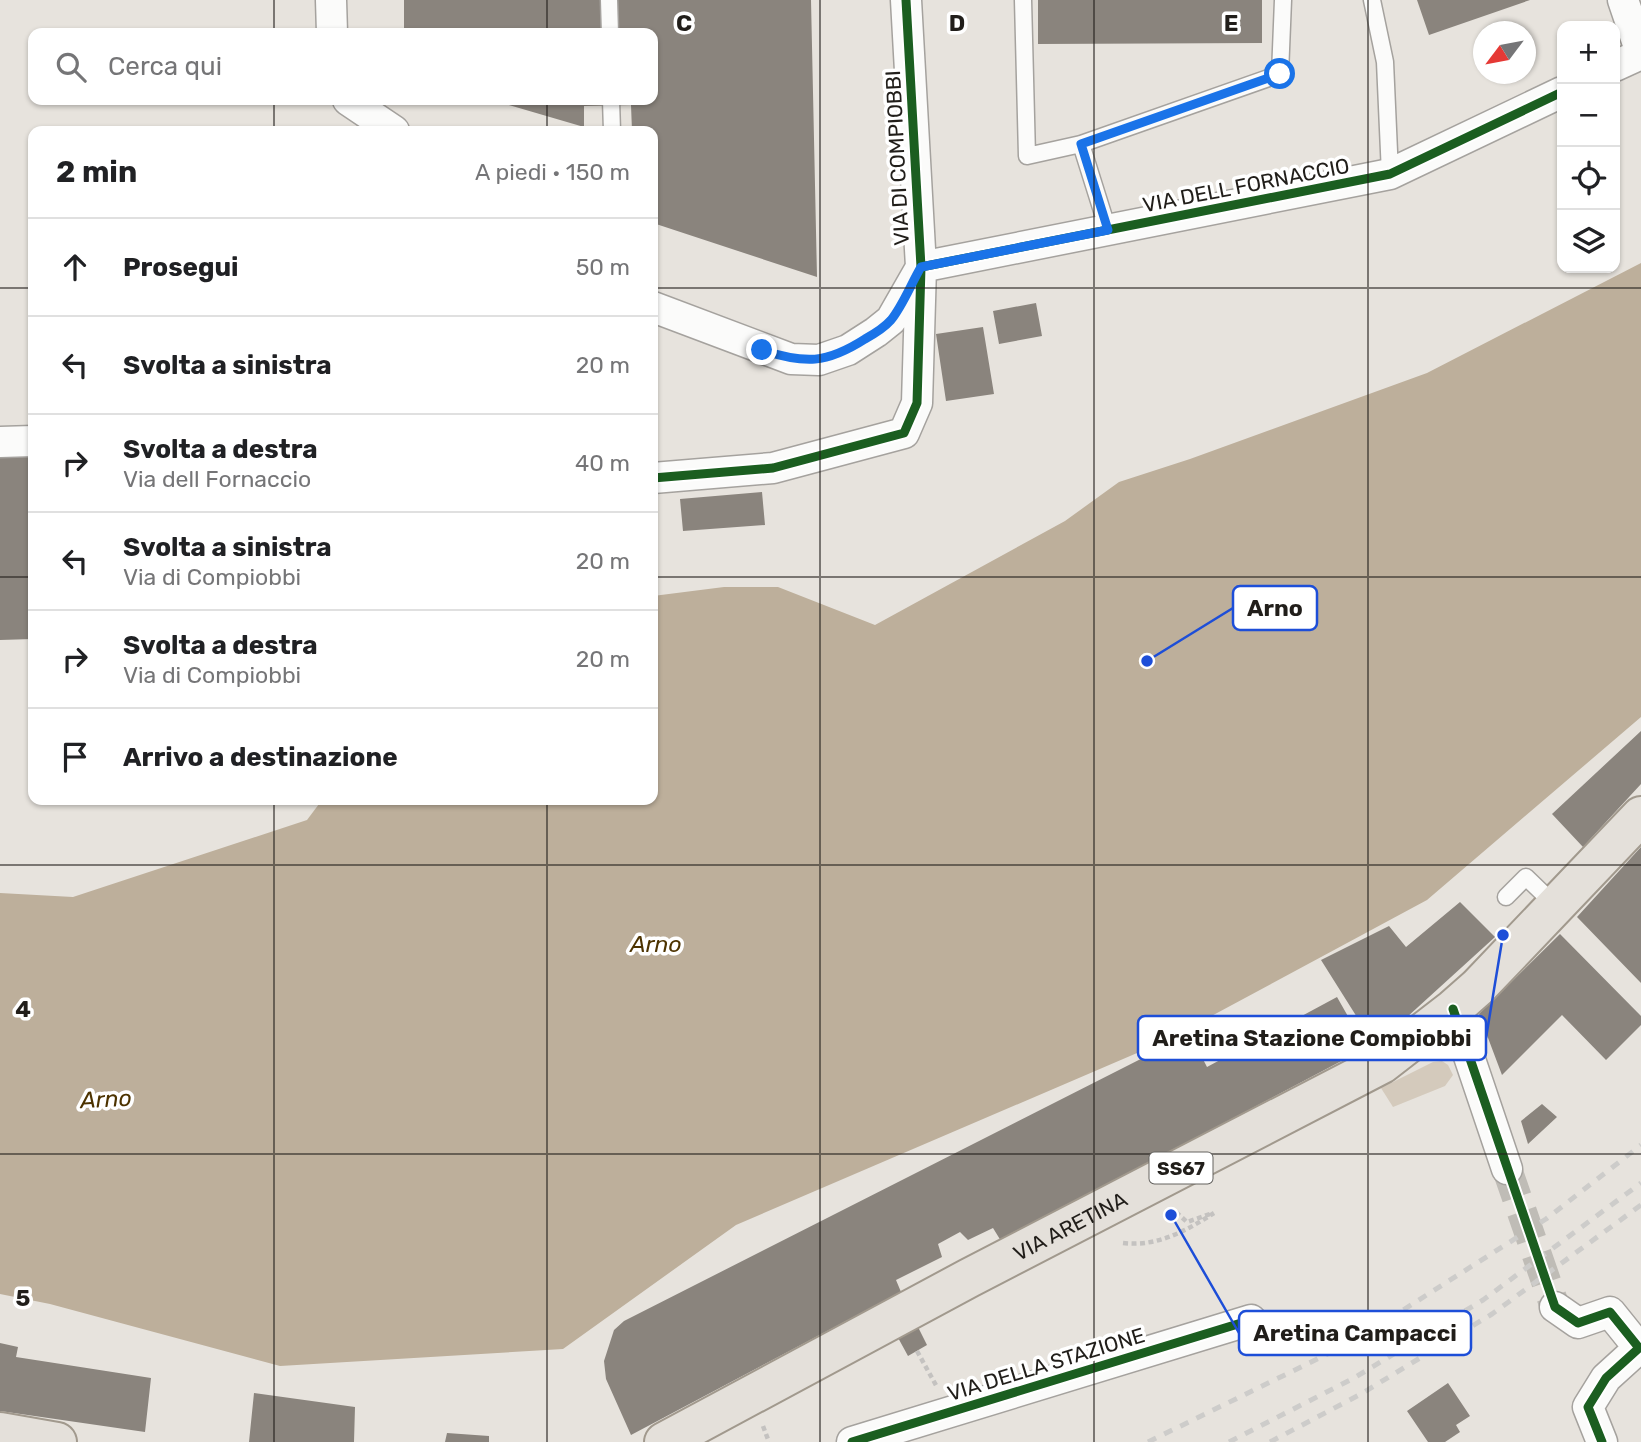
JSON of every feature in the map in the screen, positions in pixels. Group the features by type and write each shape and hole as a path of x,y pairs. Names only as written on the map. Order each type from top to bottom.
{"main road":[{"name":"VIA ARETINA","path":"664,1442 944,1291 1382,1064 1453,1010 1641,816"},
{"path":"0,1432 57,1442"}],"street":[{"path":"331,0 332,28"},
{"name":"VIA DI COMPIOBBI","path":"658,478 773,468 904,433 917,403 921,267 906,0"},
{"path":"1620,64 1641,53 1623,0"},
{"name":"VIA DELL FORNACCIO","path":"921,267 1390,174 1557,94"},
{"path":"355,105 387,126"},
{"name":"VIA DI COMPIOBBI","path":"658,309 791,359 819,360 848,350 891,320 921,267"},
{"path":"0,442 28,441"},
{"path":"1453,1010 1507,1169"},
{"path":"1555,1307 1578,1323 1610,1312 1639,1348 1606,1378 1588,1407 1602,1442"},
{"name":"VIA DELLA STAZIONE","path":"852,1442 1251,1320"}],"lane":[{"path":"609,0 610,28"},
{"path":"1023,0 1027,156 1081,144 1280,74 1283,0"},
{"path":"1372,0 1385,62 1390,174"},
{"path":"611,105 612,126"},
{"path":"1081,144 1108,230"},
{"path":"1506,897 1526,877 1555,905"}],"path":[{"path":"1123,1242 1141,1245 1168,1238 1214,1213 1187,1222 1176,1212"},
{"path":"917,1351 932,1378"}],"shaded area":[{"path":"1442,1061 1448,1065 1453,1075 1445,1086 1393,1107 1381,1088 1433,1062"}],"water":[{"path":"1641,263 1641,717 1427,900 1165,1041 736,1225 563,1349 280,1366 50,1304 0,1294 0,893 73,897 307,820 318,805 658,805 658,595 724,587 778,587 875,625 1065,521 1119,482 1427,373"}],"building":[{"path":"404,0 811,0 817,277 658,225 658,126 632,126 631,105 658,105 658,28 404,28"},
{"path":"1038,0 1262,0 1262,43 1038,44"},
{"path":"1417,0 1530,0 1429,35"},
{"path":"509,105 631,105 584,106 584,126"},
{"path":"1036,303 1042,336 999,344 993,311"},
{"path":"983,327 994,394 946,401 936,334"},
{"path":"28,451 28,639 0,640 0,452"},
{"path":"762,492 765,525 683,531 680,499"},
{"path":"1641,731 1641,784 1583,847 1552,814"},
{"path":"1641,847 1641,983 1577,917"},
{"path":"1460,902 1495,937 1395,1028 1372,1041 1321,960 1389,926 1406,947"},
{"path":"1560,934 1641,1016 1641,1025 1606,1060 1562,1015 1502,1075 1479,1014"},
{"path":"1337,997 1366,1048 1001,1241 993,1228 968,1240 960,1232 938,1244 942,1257 896,1280 901,1292 631,1435 606,1379 604,1361 614,1330 624,1321 1190,1034 1207,1067"},
{"path":"1542,1104 1557,1117 1528,1144 1521,1121"},
{"path":"916,1323 927,1345 908,1356 896,1334"},
{"path":"0,1343 18,1347 16,1357 151,1378 145,1432 0,1411"},
{"path":"1448,1383 1470,1416 1456,1425 1460,1432 1445,1442 1428,1442 1407,1411"},
{"path":"254,1393 355,1407 354,1442 249,1442"},
{"path":"447,1433 489,1436 489,1442 445,1442"}],"tunnel":[{"path":"1507,1169 1555,1307"}],"railway":[{"path":"1148,1442 1356,1340 1546,1219 1641,1145"},
{"path":"1229,1442 1354,1378 1483,1300 1641,1183"},
{"path":"1270,1442 1361,1394 1492,1314 1641,1205"}],"cycle path":[{"path":"658,478 773,468 904,433 917,403 921,267 906,0"},
{"path":"921,267 1390,174 1557,94"},
{"path":"1453,1009 1555,1307 1578,1323 1610,1312 1639,1348 1606,1378 1588,1407 1602,1442"},
{"path":"852,1442 1251,1320"}],"place":[{"name":"Arno","path":"1147,661"},
{"name":"Aretina Stazione Compiobbi","path":"1503,935"},
{"name":"Aretina Campacci","path":"1171,1215"}],"route":[{"path":"762,350 791,359 819,360 848,350 891,320 921,267 1108,230 1081,144 1280,74"}]}
